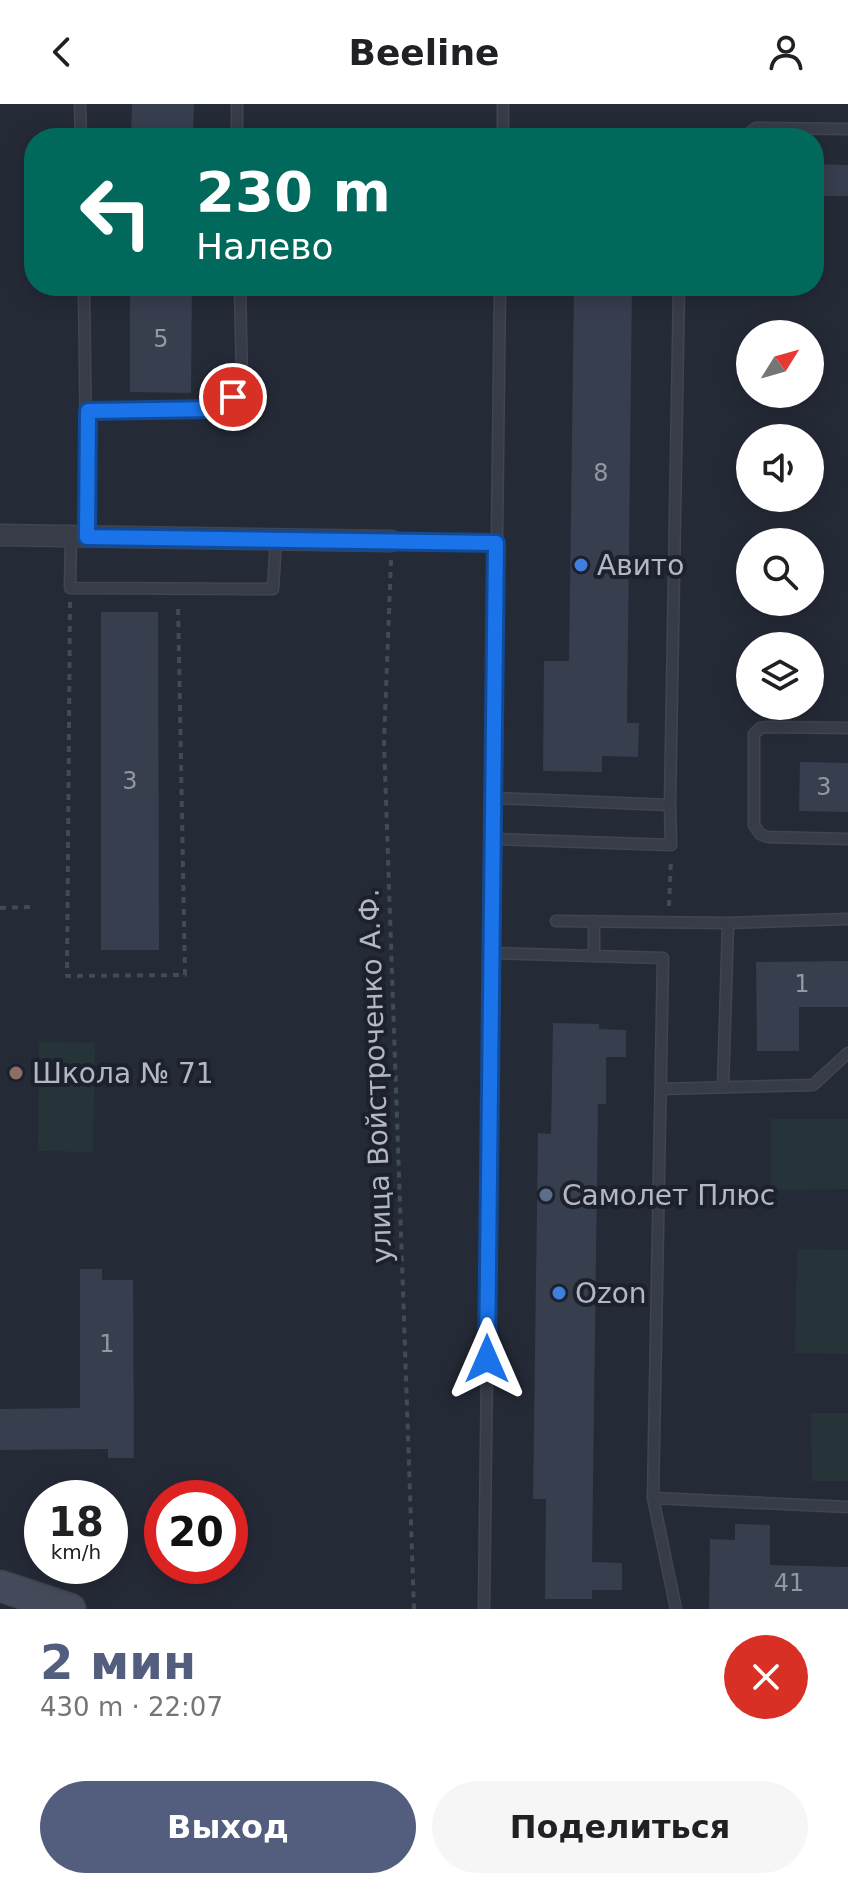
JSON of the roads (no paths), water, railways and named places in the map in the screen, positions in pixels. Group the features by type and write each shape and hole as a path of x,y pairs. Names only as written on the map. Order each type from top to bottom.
{"main road":[{"path":"0,1586 64,1608"}],"street":[{"path":"0,535 391,541"}],"lane":[{"path":"80,104 81,128"},
{"path":"237,104 237,128"},
{"path":"503,104 503,128"},
{"path":"824,129 848,129"},
{"path":"84,296 88,411 79,537 70,588 273,589 276,540"},
{"path":"88,411 216,409 233,397 242,382 240,296"},
{"path":"484,1609 500,296"},
{"path":"492,839 671,845 679,296"},
{"path":"391,541 496,543"},
{"path":"848,728 767,727 760,728 754,734 754,825 760,834 768,837 848,839"},
{"path":"494,798 670,805"},
{"path":"556,921 728,923 848,919"},
{"path":"594,921 594,956"},
{"path":"723,1087 728,923"},
{"path":"492,953 663,958 653,1498 676,1609"},
{"path":"661,1089 813,1085 848,1053"},
{"path":"653,1498 848,1507"}],"place":[{"name":"Авито","path":"581,565"},
{"name":"Школа № 71","path":"16,1073"},
{"name":"Самолет Плюс","path":"546,1195"},
{"name":"Ozon","path":"559,1293"}]}
